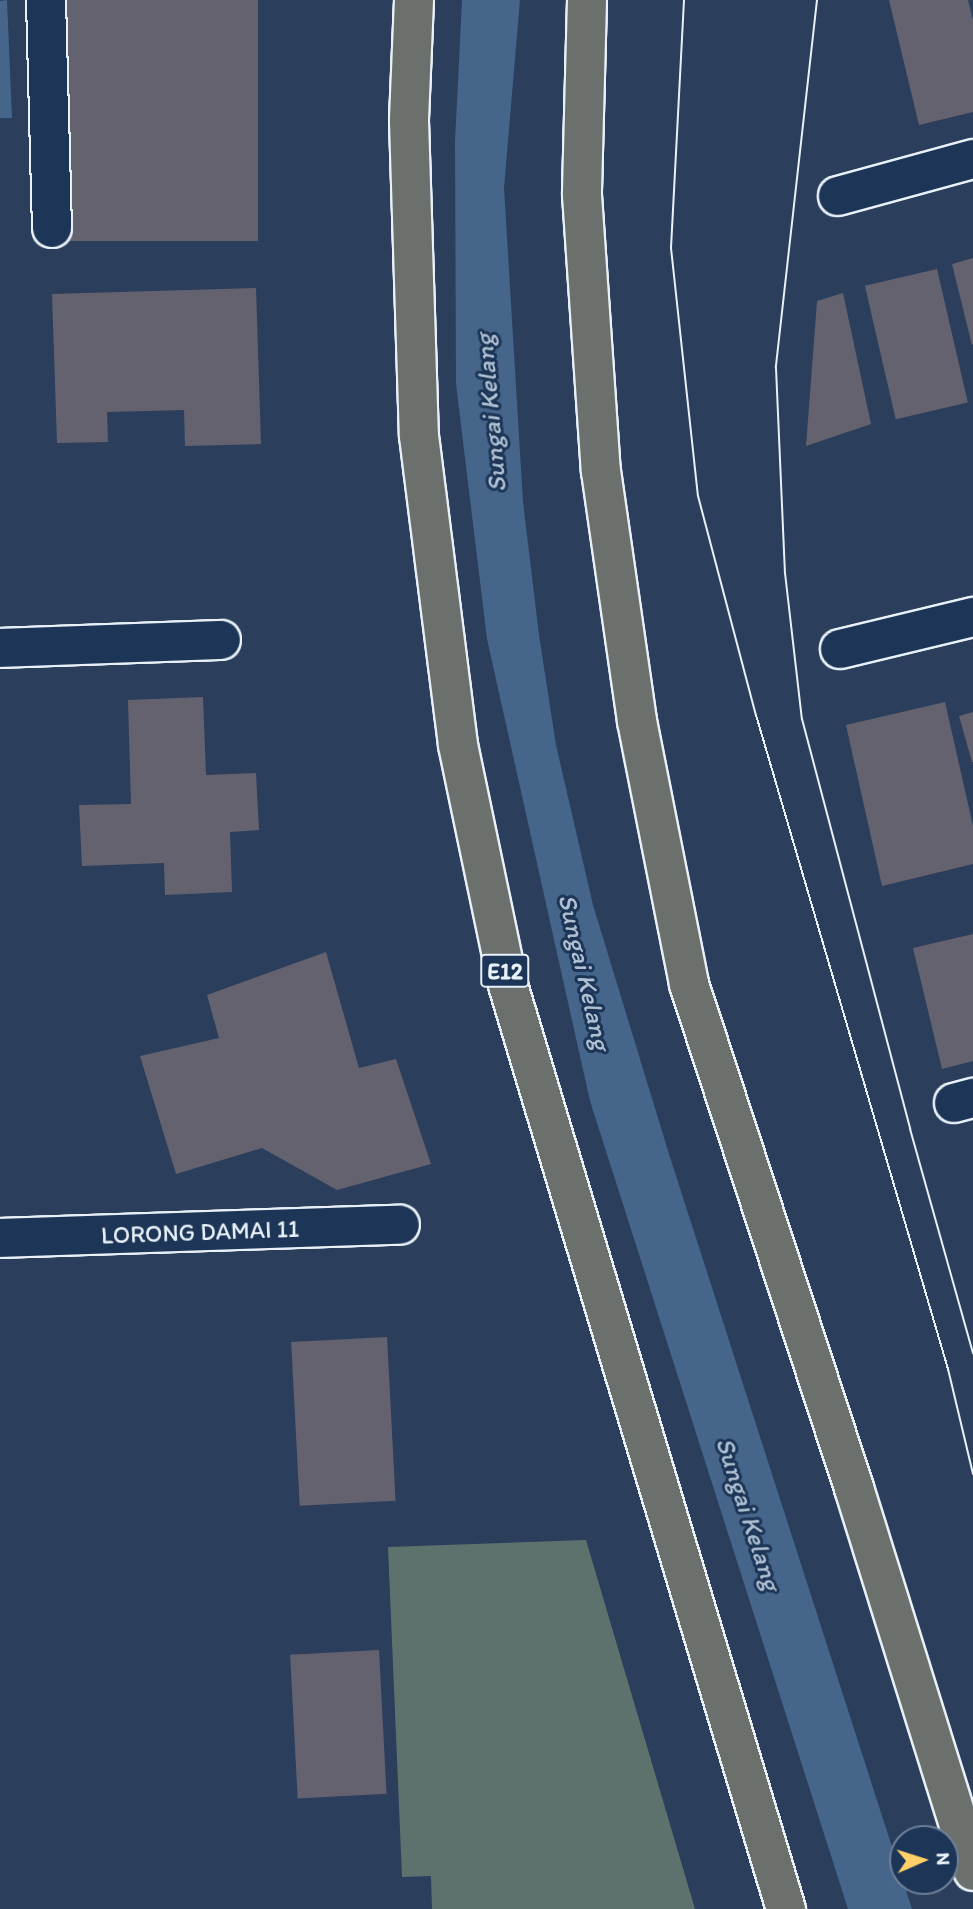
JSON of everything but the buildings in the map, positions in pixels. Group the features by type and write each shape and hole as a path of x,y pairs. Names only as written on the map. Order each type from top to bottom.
{"highway":[{"name":"E12","path":"414,0 409,121 419,436 458,745 508,985 786,1909"},
{"path":"587,0 582,195 601,471 637,721 689,984 850,1475 973,1871"}],"street":[{"path":"46,0 52,228"},
{"path":"838,196 973,159"},
{"path":"840,649 973,617"},
{"path":"0,648 221,640"},
{"name":"LORONG DAMAI 11","path":"0,1238 400,1225"}],"green space":[{"path":"586,1540 695,1909 432,1909 431,1876 402,1877 388,1547"}],"water":[{"path":"7,0 12,118 0,118 0,1"},
{"name":"Sungai Kelang","path":"462,0 520,0 504,188 523,502 556,745 593,905 669,1154 889,1838 889,1895 907,1895 912,1909 848,1909 590,1101 487,639 456,384 455,141"}],"tram line":[{"path":"684,0 671,248 698,496 756,715 948,1369 973,1474"},
{"path":"817,0 776,368 785,573 802,719 910,1129 973,1353"}]}
